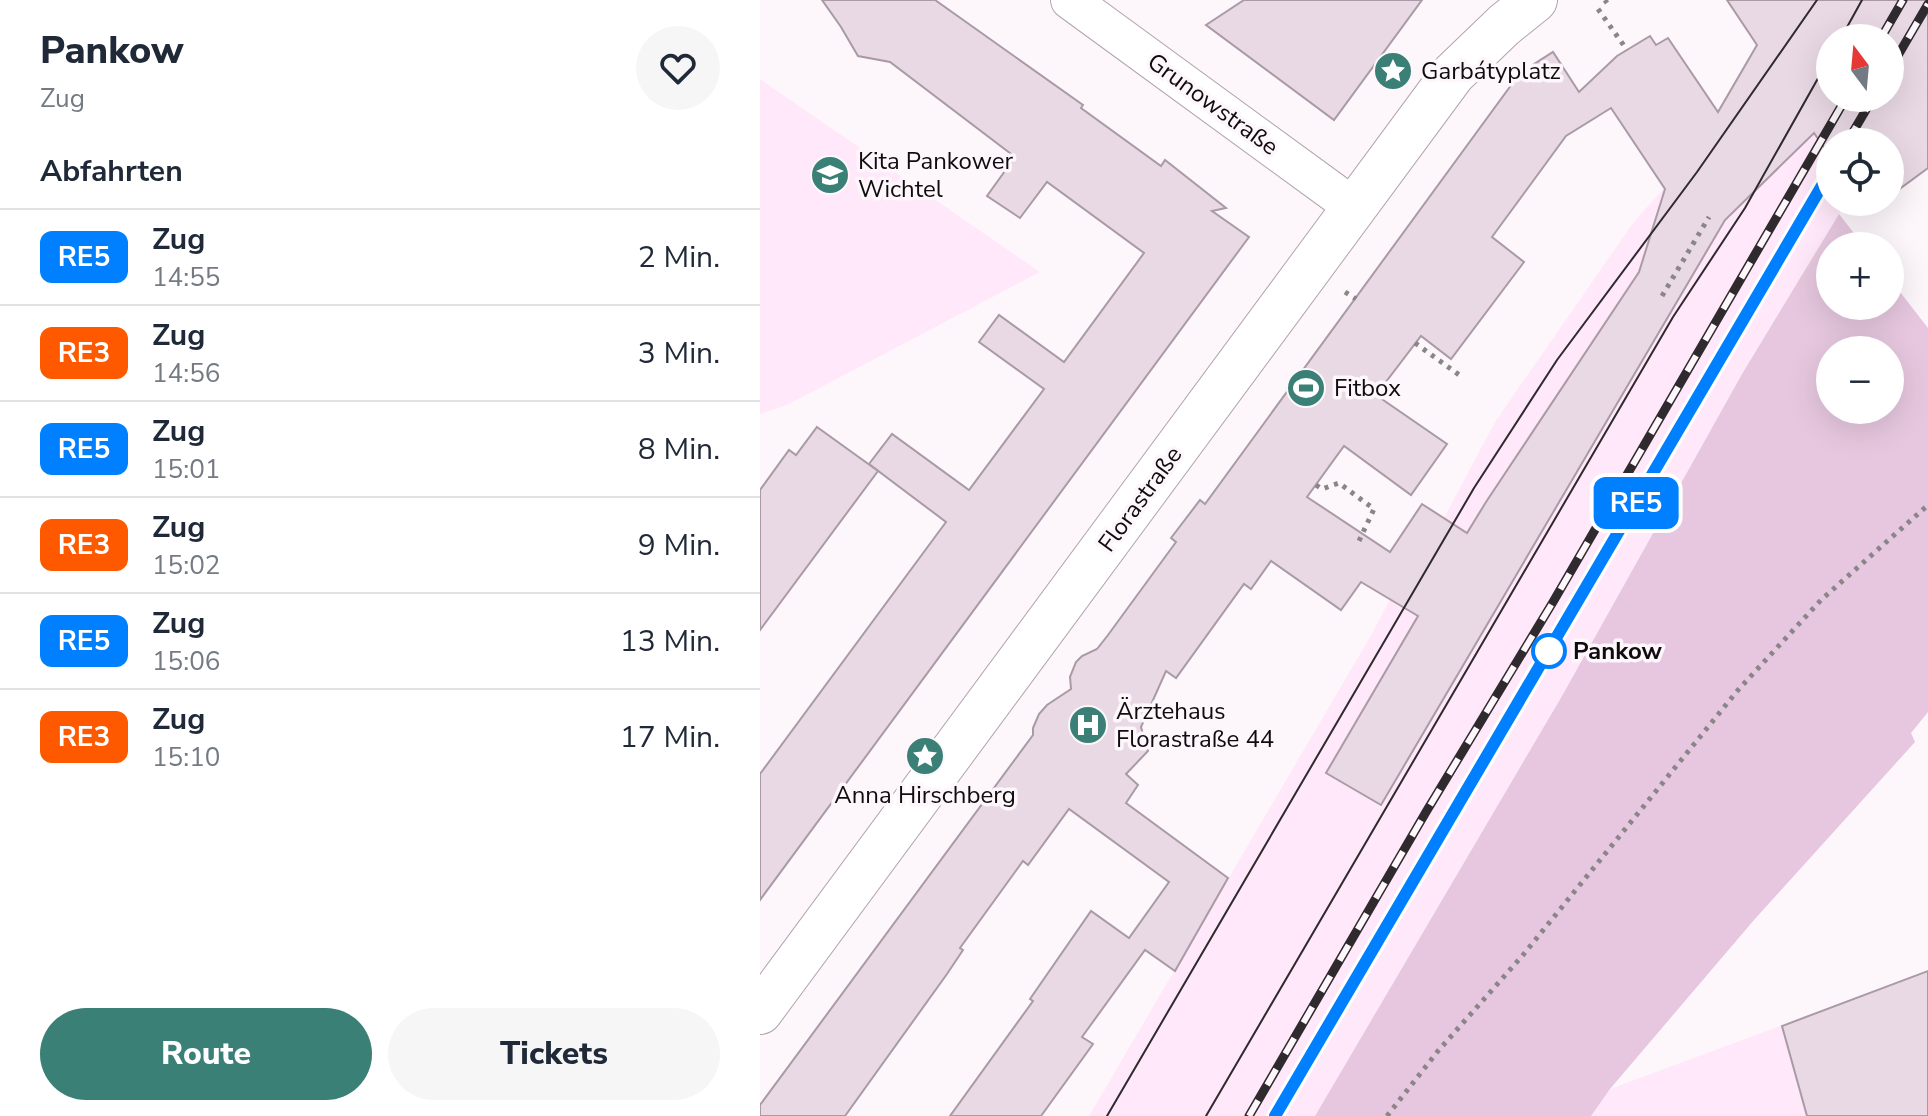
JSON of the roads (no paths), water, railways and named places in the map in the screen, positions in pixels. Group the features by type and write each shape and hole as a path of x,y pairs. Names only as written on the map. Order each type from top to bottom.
{"street":[{"name":"Grunowstraße","path":"1070,0 1355,208"},
{"name":"Florastraße","path":"760,1012 1453,74 1535,0"}],"tram line":[{"path":"1107,1116 1474,488 1557,360 1697,172 1817,0"},
{"path":"1849,24 1862,0"},
{"path":"1206,1116 1673,317 1745,208 1816,82"}],"railway":[{"path":"1889,24 1903,0"},
{"path":"1904,45 1928,4"},
{"path":"1249,1116 1838,112"},
{"path":"1855,128 1865,112"},
{"path":"1275,1116 1816,196"}],"train":[{"name":"RE5","path":"1275,1116 1816,196"}],"place":[{"name":"Garbátyplatz","path":"1393,71"},
{"name":"Kita Pankower Wichtel","path":"830,175"},
{"name":"Fitbox","path":"1306,388"},
{"name":"Pankow","path":"1549,651"},
{"name":"Ärztehaus Florastraße 44","path":"1088,725"},
{"name":"Anna Hirschberg","path":"925,756"}]}
